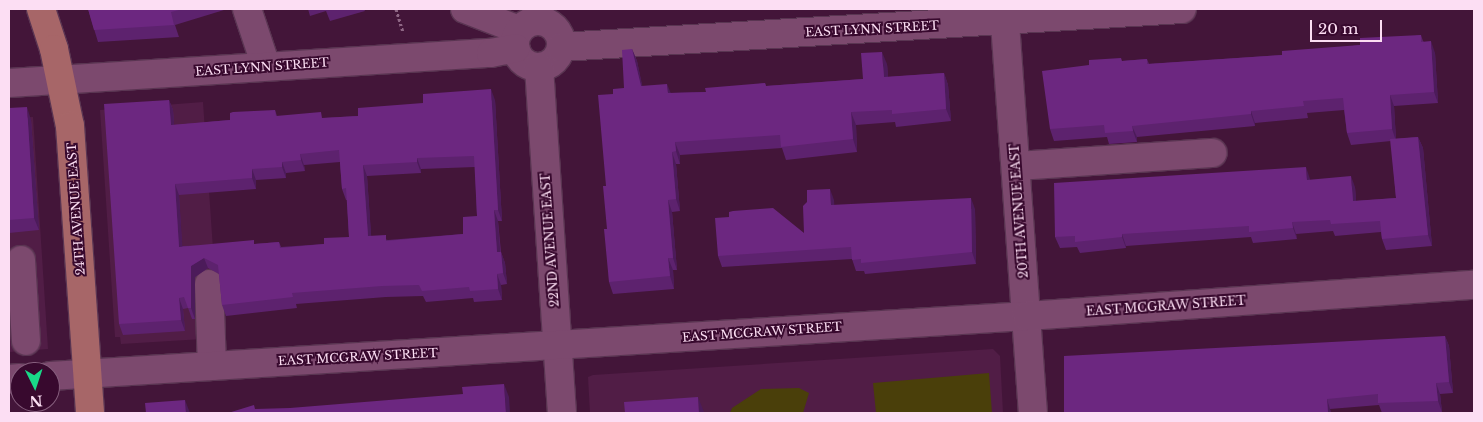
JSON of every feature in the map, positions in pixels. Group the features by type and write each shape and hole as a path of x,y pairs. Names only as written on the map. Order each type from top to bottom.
{"main road":[{"name":"24TH AVENUE EAST","path":"41,9 62,79 70,126 90,413"}],"street":[{"path":"247,9 266,66"},
{"path":"465,9 517,39 526,64 539,67 554,60 559,27 532,21 517,39"},
{"name":"EAST LYNN STREET","path":"559,27 1182,9"},
{"name":"20TH AVENUE EAST","path":"1005,15 1033,413"},
{"name":"EAST LYNN STREET","path":"9,83 266,66 490,54 517,39"},
{"name":"22ND AVENUE EAST","path":"539,67 562,413"},
{"path":"1016,166 1213,153"},
{"path":"21,260 26,341"},
{"path":"209,284 212,366"},
{"name":"EAST MCGRAW STREET","path":"60,375 1027,316 1474,285"}],"path":[{"path":"396,9 404,33"}],"shaded area":[{"path":"203,102 219,338 121,344 120,337 115,337 100,110"},
{"path":"33,117 48,349 9,352 9,118"},
{"path":"993,349 1000,356 1003,413 590,413 588,377 593,375"},
{"path":"989,373 992,413 876,413 873,383"},
{"path":"799,388 809,393 803,413 730,413 732,408 761,389"}],"building":[{"path":"88,9 183,9 171,12 174,25 94,30"},
{"path":"1421,35 1421,42 1431,41 1434,92 1390,95 1392,129 1347,133 1343,98 1303,101 1304,106 1251,111 1251,114 1132,126 1133,131 1105,133 1104,125 1050,129 1042,71 1089,65 1089,60 1121,58 1122,61 1147,59 1147,64 1282,55 1282,51 1360,45 1360,38"},
{"path":"632,49 641,86 667,84 668,93 706,92 705,88 765,83 766,86 863,79 861,53 882,52 884,77 944,73 946,109 892,114 892,110 851,112 853,139 781,147 780,135 675,142 676,151 672,152 676,199 668,200 673,258 668,258 670,276 609,282 604,229 607,229 603,186 606,186 598,95 613,94 613,89 624,88 622,50"},
{"path":"491,89 498,210 494,210 497,252 501,252 503,273 497,274 498,289 470,291 469,287 422,291 419,285 382,286 292,293 293,297 222,305 218,265 204,258 191,266 191,308 188,308 184,297 179,298 181,320 119,324 104,104 169,100 171,125 230,120 230,113 233,112 275,110 276,116 321,112 322,118 358,116 358,108 423,103 423,94","holes":["339,150 342,189 346,188 349,237 324,238 324,244 280,248 279,242 254,244 254,240 179,247 175,184 252,178 252,169 282,167 282,162 301,160 300,154","474,156 477,216 463,217 463,234 386,241 386,235 368,236 363,165 417,162 417,158"]},
{"path":"27,107 34,218 9,220 9,108"},
{"path":"1418,137 1428,235 1382,239 1380,221 1331,224 1330,220 1292,222 1293,228 1249,232 1249,226 1122,234 1122,237 1075,242 1075,236 1055,237 1054,183 1306,167 1307,180 1351,176 1353,201 1396,198 1390,139"},
{"path":"830,189 831,205 971,198 972,252 861,263 861,259 852,260 851,247 718,256 715,218 729,217 729,212 733,211 773,208 804,233 803,206 807,202 807,190"},
{"path":"1445,336 1449,382 1436,383 1438,401 1378,403 1378,394 1327,399 1328,413 1064,413 1064,356"},
{"path":"504,384 506,413 228,413 254,405 255,409 290,408 463,394 462,387"},
{"path":"698,397 699,413 625,413 624,402"},
{"path":"185,400 186,413 146,413 145,403"}]}
